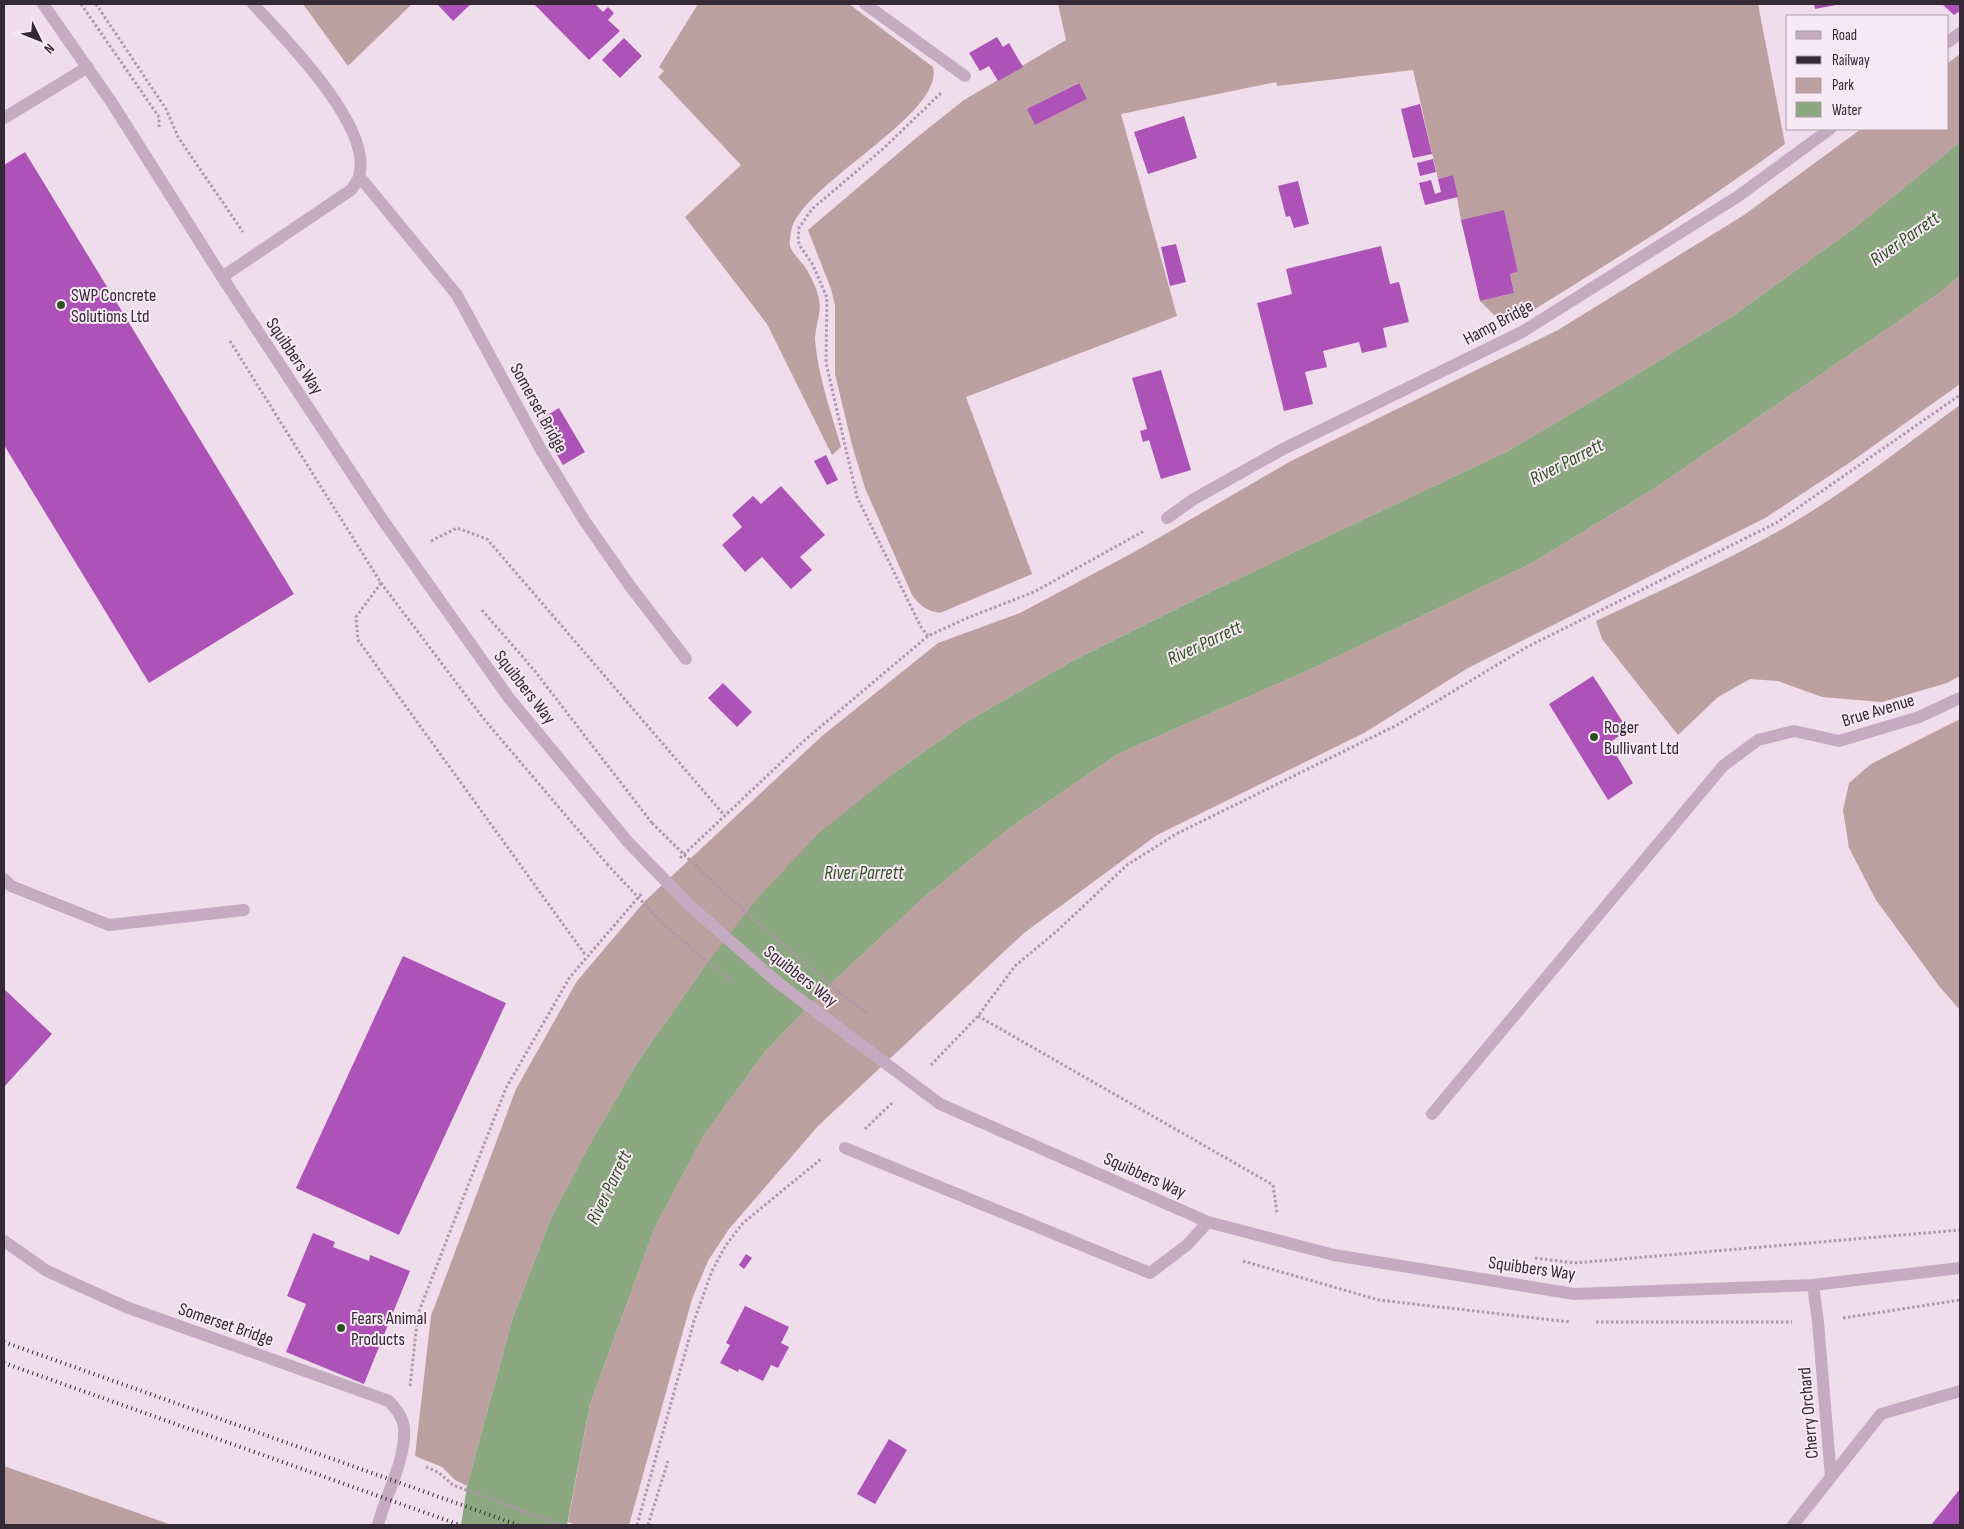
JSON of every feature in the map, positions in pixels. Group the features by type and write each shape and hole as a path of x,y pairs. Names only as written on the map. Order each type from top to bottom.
{"street":[{"name":"Squibbers Way","path":"43,4 88,67 222,277 382,519 509,698 628,842 688,904 777,982 940,1104 1208,1222 1334,1255 1574,1294 1813,1285 1960,1268"},
{"path":"222,277 351,190 359,176 360,160 350,124 329,92 253,4"},
{"path":"866,4 965,76"},
{"path":"1949,41 1960,33"},
{"path":"4,118 88,67"},
{"name":"Hamp Bridge","path":"1167,518 1194,499 1283,449 1522,332 1736,197 1829,130"},
{"name":"Somerset Bridge","path":"359,176 457,294 540,448 584,520 630,586 686,659"},
{"name":"Brue Avenue","path":"1432,1114 1723,766 1758,740 1794,730 1839,741 1919,717 1960,698"},
{"path":"4,879 11,886 109,925 244,910"},
{"path":"845,1148 1150,1273 1187,1245 1208,1222"},
{"name":"Somerset Bridge","path":"4,1241 48,1271 126,1307 389,1401 398,1411 404,1427 400,1457 379,1523"},
{"name":"Cherry Orchard","path":"1793,1525 1831,1477 1818,1322 1813,1285"},
{"path":"1831,1477 1881,1414 1960,1391"}],"path":[{"path":"81,4 159,117 156,134"},
{"path":"96,4 166,109 178,137 258,253"},
{"path":"928,636 921,627 857,497 826,363 827,298 813,265 798,240 799,228 812,209 884,148 933,102 949,83 951,66"},
{"path":"948,1049 978,1016 1015,966 1057,931 1127,865 1176,834 1397,725 1525,648 1776,523 1960,395"},
{"path":"425,544 458,528 487,539 725,816"},
{"path":"586,956 358,640 356,617 381,583 483,718 607,864"},
{"path":"476,604 534,670 652,823 710,881 801,962 870,1016"},
{"path":"978,1016 1273,1185 1278,1216 1270,1214"},
{"path":"924,1058 940,1069"},
{"path":"637,1525 694,1321 712,1271 726,1246 743,1223 823,1158 845,1148"},
{"path":"1527,1258 1575,1263 1960,1230"},
{"path":"648,1525 668,1461"},
{"path":"438,1472 452,1485 560,1525"}],"green space":[{"path":"303,4 412,4 348,66"},
{"path":"698,4 849,4 933,67 931,85 918,105 898,125 823,189 803,209 792,227 790,246 809,274 819,299 820,309 815,340 819,367 841,447 832,455 767,324 685,217 741,165 658,77 664,71 659,67"},
{"path":"1058,4 1758,4 1785,144 1719,191 1618,258 1514,322 1502,323 1480,301 1514,293 1510,274 1518,272 1504,211 1461,220 1453,175 1438,179 1413,70 1277,86 1276,82 1121,114 1177,316 966,397 1032,574 940,613 935,612 924,607 912,595 865,488 852,445 835,374 835,305 831,289 808,230 964,100 1066,40","holes":["1078,83 1087,99 1035,125 1028,109"]},
{"path":"1960,54 1960,142 1857,226 1734,315 1508,451 1210,592 1074,660 966,722 894,773 702,970 637,1063 587,1149 551,1218 513,1317 467,1486 455,1480 442,1467 415,1456 431,1316 516,1089 577,981 645,901 822,736 938,643 1020,613 1136,551 1291,461 1558,330 1744,215 1860,130 1949,130 1949,62"},
{"path":"1960,276 1960,384 1855,459 1765,518 1468,668 1364,733 1157,835 1024,933 818,1126 729,1229 708,1261 692,1299 629,1525 576,1525 568,1522 590,1404 655,1227 704,1135 765,1052 823,991 922,899 1007,830 1118,754 1311,669 1530,564 1655,488 1938,294"},
{"path":"1960,405 1960,676 1947,683 1882,702 1822,697 1778,681 1750,679 1718,697 1678,735 1602,639 1596,621 1718,563 1789,525 1855,482"},
{"path":"1960,719 1960,1010 1939,986 1876,900 1849,848 1843,810 1849,783 1871,764"},
{"path":"4,1466 172,1525 4,1525"}],"water":[{"name":"River Parrett","path":"1960,142 1960,276 1938,294 1655,488 1530,564 1311,669 1118,754 1007,830 922,899 823,991 765,1052 704,1135 655,1227 590,1404 567,1525 461,1525 467,1486 513,1317 551,1218 587,1149 637,1063 702,970 755,901 819,833 894,773 966,722 1074,660 1210,592 1508,451 1621,384 1734,315 1857,226"}],"building":[{"path":"437,4 471,4 453,21"},
{"path":"534,4 595,4 603,12 608,7 614,13 608,20 620,31 589,60"},
{"path":"1814,4 1836,4 1836,5 1815,9"},
{"path":"1942,4 1960,4 1960,11 1954,15"},
{"path":"997,37 1003,47 1009,43 1023,67 998,81 989,66 980,71 969,53"},
{"path":"624,38 642,56 620,78 602,60"},
{"path":"1079,83 1087,99 1035,125 1027,109"},
{"path":"1420,104 1432,154 1413,158 1401,109"},
{"path":"1184,116 1197,158 1148,174 1134,132"},
{"name":"SWP Concrete Solutions Ltd","path":"25,152 294,594 149,683 4,445 4,165"},
{"path":"1433,159 1436,172 1420,176 1417,163"},
{"path":"1453,175 1458,197 1425,205 1419,183 1431,180 1435,194 1441,192 1438,179"},
{"path":"1298,181 1309,224 1294,228 1290,216 1286,217 1278,186"},
{"path":"1504,210 1518,272 1510,274 1514,293 1480,301 1461,220"},
{"path":"1176,244 1186,282 1170,286 1161,247"},
{"path":"1381,246 1390,284 1399,282 1409,322 1383,328 1387,347 1362,353 1359,342 1323,351 1327,367 1305,372 1313,404 1284,411 1257,303 1292,294 1286,269"},
{"path":"1161,370 1191,470 1161,479 1149,440 1143,442 1140,431 1147,429 1132,378"},
{"path":"559,408 585,452 563,465 537,421"},
{"path":"826,455 838,480 827,485 814,461"},
{"path":"781,486 825,535 800,557 812,570 791,589 762,557 745,572 722,545 742,527 732,515 753,496 761,504"},
{"name":"Roger Bullivant Ltd","path":"1593,676 1628,730 1609,743 1633,783 1608,800 1549,704"},
{"path":"723,683 752,712 737,727 708,698"},
{"path":"403,956 506,1003 399,1235 296,1188"},
{"path":"4,989 52,1034 4,1087"},
{"name":"Fears Animal Products","path":"313,1233 335,1242 333,1247 369,1261 370,1255 410,1271 364,1384 286,1352 306,1304 287,1296"},
{"path":"746,1254 752,1258 744,1269 739,1265"},
{"path":"745,1306 789,1327 781,1343 789,1347 778,1368 771,1365 763,1381 739,1369 738,1372 720,1363 730,1345 726,1343"},
{"path":"889,1439 907,1450 875,1504 857,1494"},
{"path":"1960,1489 1960,1525 1931,1525"}],"railway":[{"path":"4,1342 518,1525"},
{"path":"4,1363 460,1525"}],"place":[{"name":"SWP Concrete Solutions Ltd","path":"61,305"},
{"name":"Roger Bullivant Ltd","path":"1594,737"},
{"name":"Fears Animal Products","path":"341,1328"}]}
